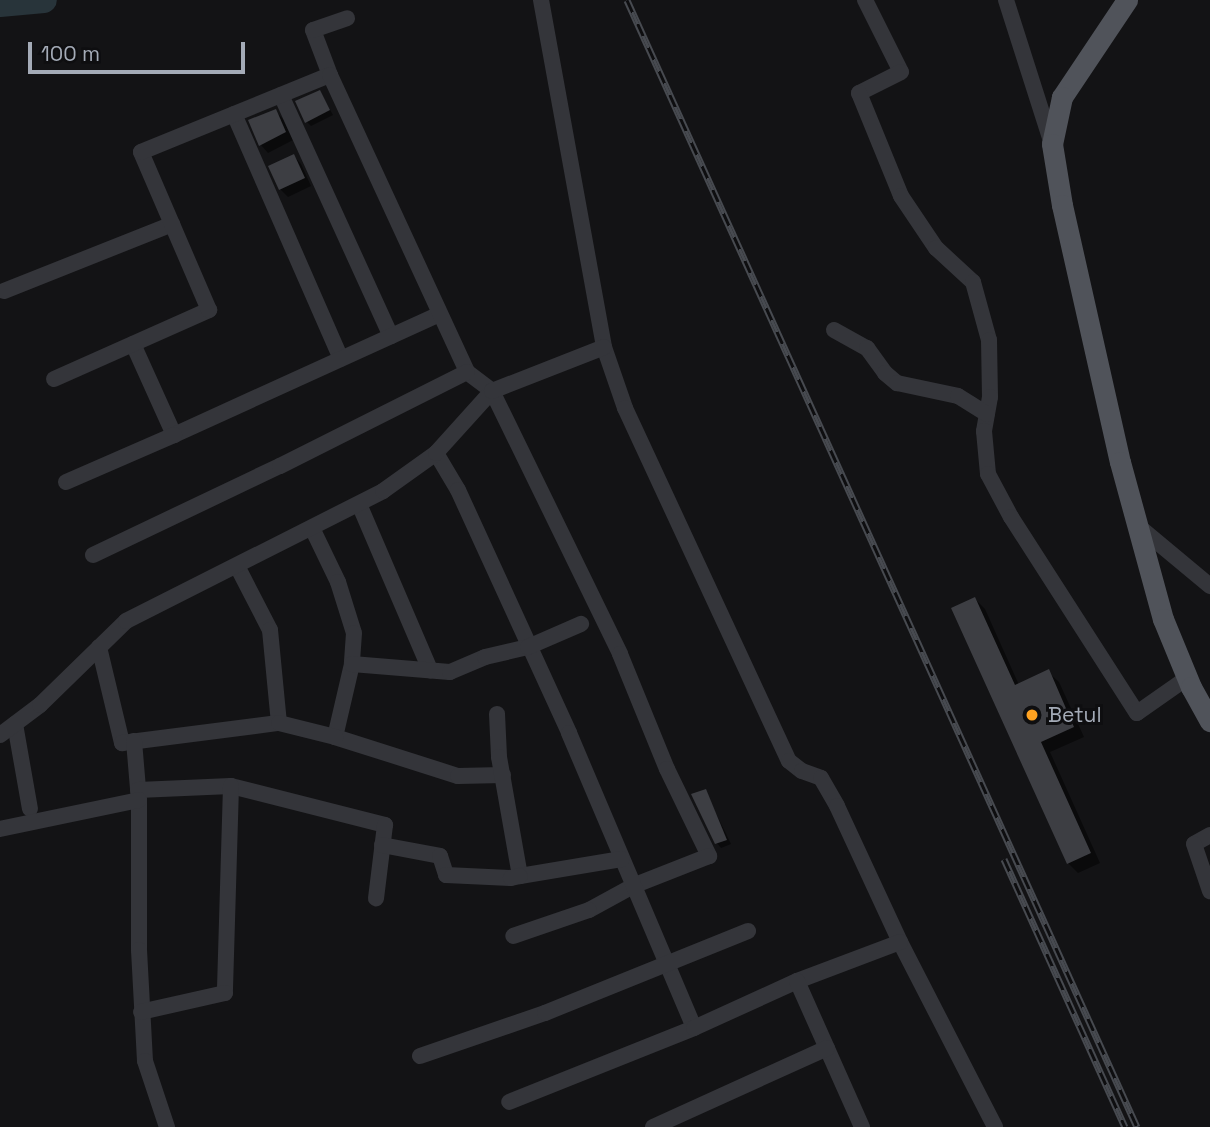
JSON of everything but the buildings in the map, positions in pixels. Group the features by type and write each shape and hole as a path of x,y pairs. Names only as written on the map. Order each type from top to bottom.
{"main road":[{"path":"1127,0 1062,97 1052,144 1065,219 1138,526 1163,619 1187,678 1210,721"}],"street":[{"path":"541,0 604,347 625,408 789,761 802,771 821,778 900,942 995,1127"},
{"path":"865,0 901,72 859,93 901,196 936,248 973,282 989,340 984,432 988,474 1012,517 1137,713 1187,678"},
{"path":"1006,0 1052,144"},
{"path":"346,18 313,30 330,75 467,372 492,391 620,654 667,769 709,856 633,886 589,910 513,936"},
{"path":"54,379 209,310 141,152 330,75"},
{"path":"281,94 391,336"},
{"path":"234,114 341,359"},
{"path":"4,291 172,224"},
{"path":"66,482 440,314"},
{"path":"834,330 867,348 885,373 897,383 958,396 987,414"},
{"path":"133,344 174,435"},
{"path":"0,735 40,705 126,621 383,491 436,453 492,391 604,347"},
{"path":"93,555 280,466 467,372"},
{"path":"436,453 458,490 569,733 694,1028"},
{"path":"359,503 430,670"},
{"path":"1138,526 1210,586"},
{"path":"312,528 338,582 354,632 352,664 335,737"},
{"path":"237,566 270,630 279,723"},
{"path":"352,664 450,672 485,657 528,647 581,624"},
{"path":"99,647 122,743 279,723 335,737 458,776 503,775"},
{"path":"498,714 503,775 520,876"},
{"path":"15,724 30,809"},
{"path":"134,741 139,795 141,1012 145,1061 167,1127"},
{"path":"141,1012 225,993 231,786"},
{"path":"0,829 139,795 231,786 384,825 376,898"},
{"path":"1210,835 1194,844 1210,891"},
{"path":"382,845 440,856 446,875 511,878 622,859"},
{"path":"420,1056 545,1013 748,931"},
{"path":"509,1102 694,1028 797,981 900,942"},
{"path":"797,981 862,1127"},
{"path":"653,1127 827,1048"}],"waterway":[{"path":"0,4 44,0"}],"railway":[{"path":"627,0 1137,1127"},
{"path":"1004,859 1125,1127"}],"place":[{"name":"Betul","path":"1032,715"}]}
